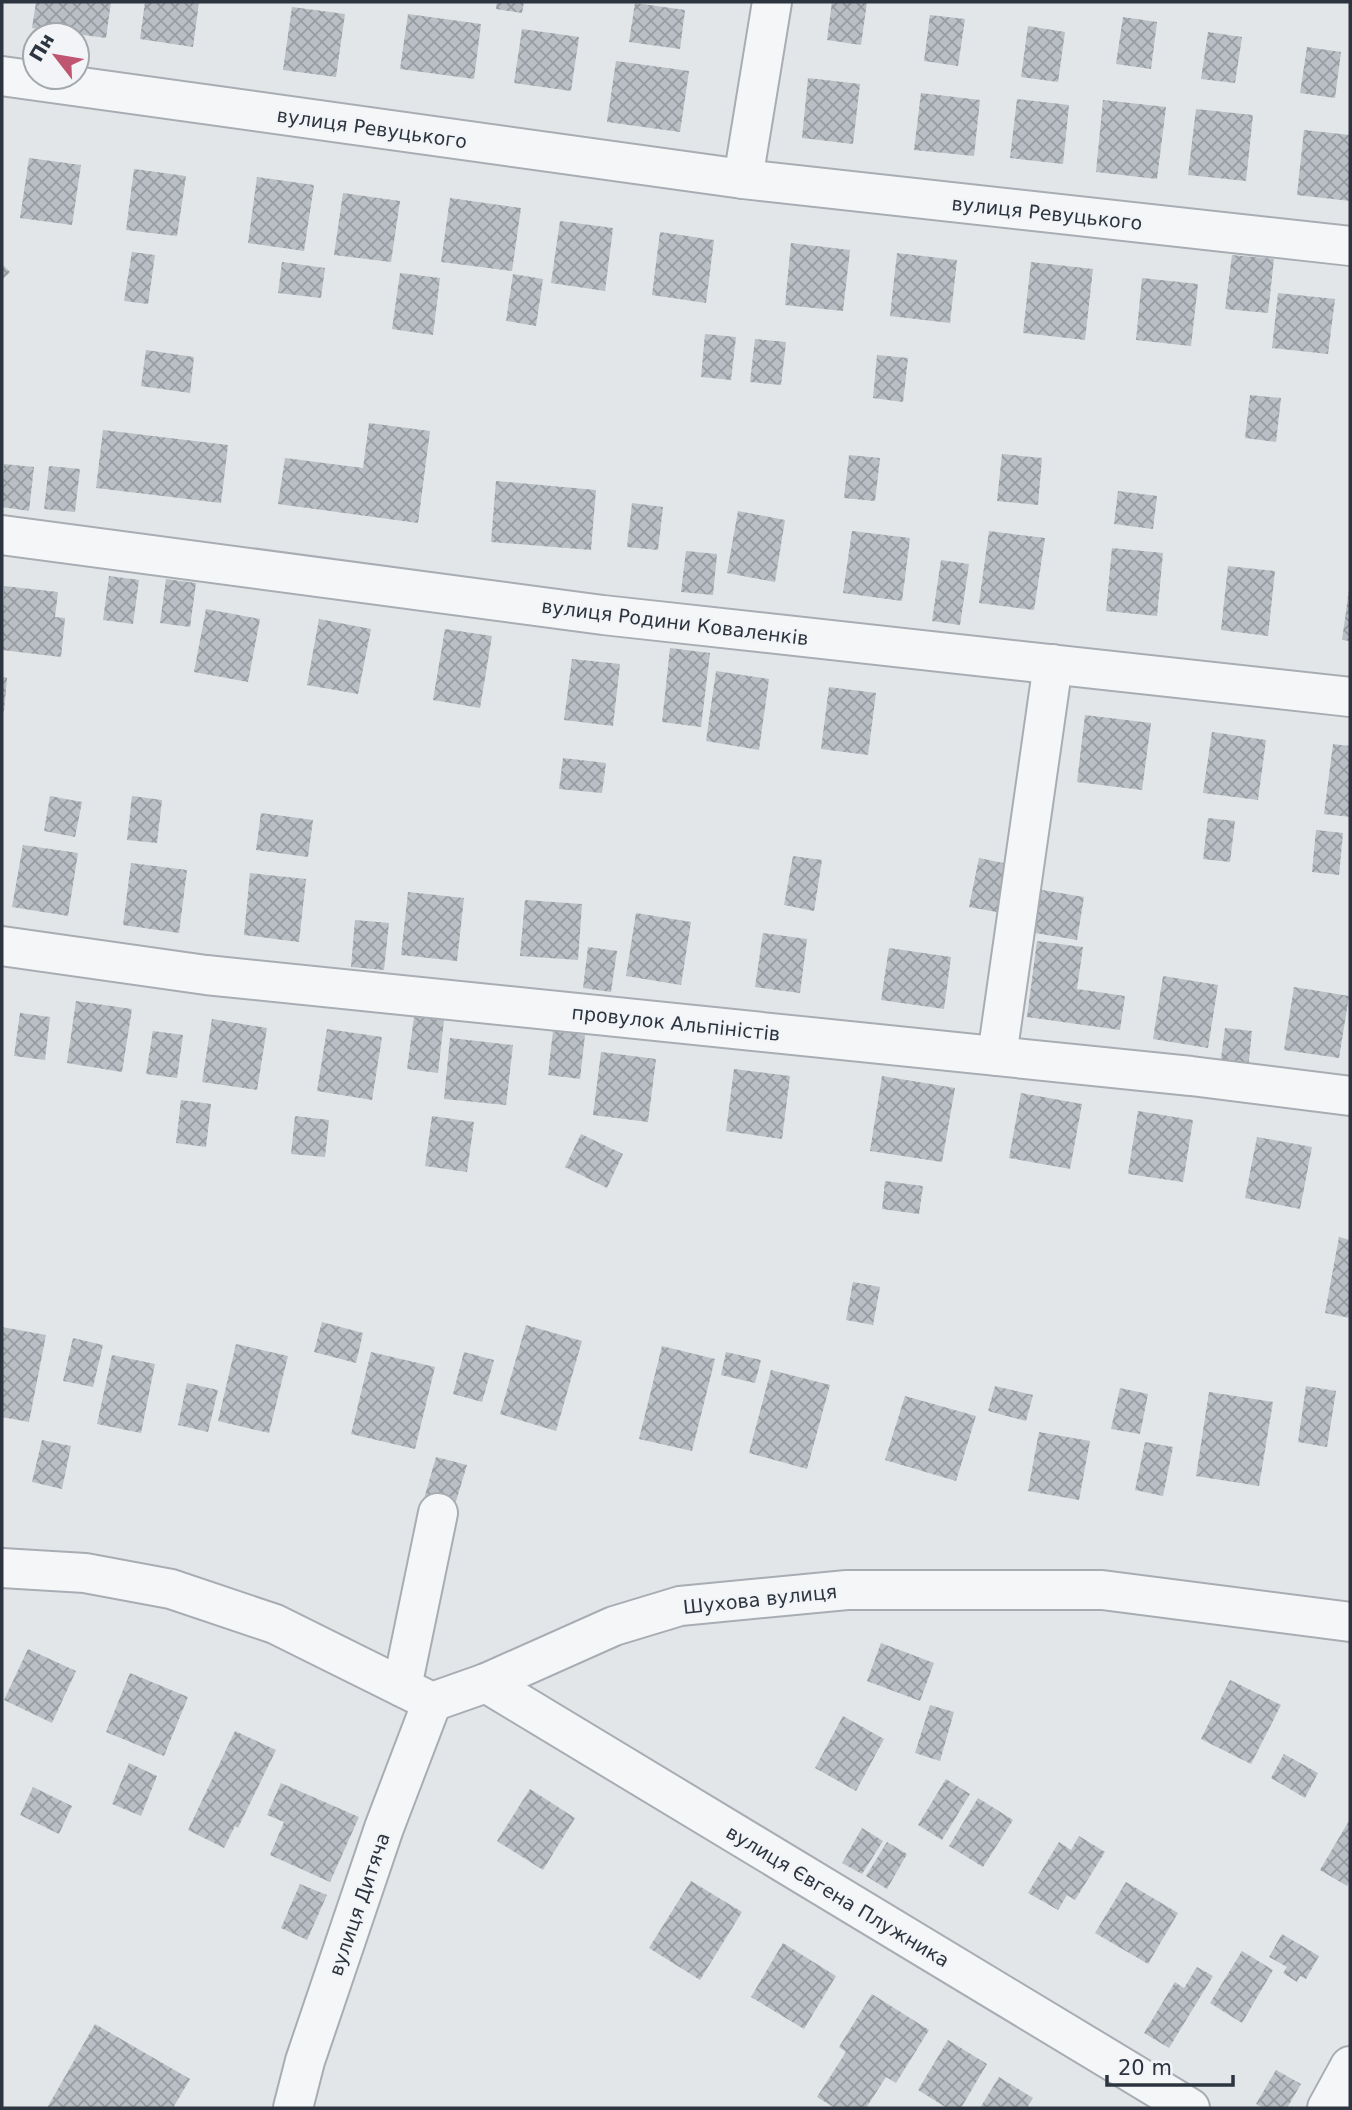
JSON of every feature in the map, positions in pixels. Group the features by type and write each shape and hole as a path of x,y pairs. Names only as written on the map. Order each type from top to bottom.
{"street":[{"path":"743,179 772,2"},
{"name":"вулиця Ревуцького","path":"2,76 743,179 1350,246"},
{"name":"вулиця Родини Коваленків","path":"2,535 603,615 1350,697"},
{"path":"997,1056 1053,664"},
{"name":"провулок Альпіністів","path":"2,946 206,975 997,1056 1350,1096"},
{"name":"вулиця Дитяча","path":"293,2108 305,2061 384,1828 417,1695 438,1513"},
{"path":"2,1568 85,1573 171,1590 275,1624 417,1695"},
{"name":"Шухова вулиця","path":"417,1695 486,1683 614,1626 680,1606 847,1590 1102,1590 1350,1622"},
{"name":"вулиця Євгена Плужника","path":"486,1683 1189,2108"},
{"path":"1326,2108 1350,2066"}],"building":[{"path":"36,2 111,2 106,38 91,36 91,21 33,21"},
{"path":"145,2 199,2 193,47 140,39"},
{"path":"497,2 524,2 522,13 496,9"},
{"path":"832,2 867,2 861,45 827,40"},
{"path":"635,3 685,10 680,49 629,42"},
{"path":"292,7 345,14 336,77 283,70"},
{"path":"408,14 481,24 474,79 400,69"},
{"path":"930,15 965,19 958,66 924,61"},
{"path":"1123,17 1157,22 1151,69 1116,64"},
{"path":"1028,26 1065,32 1058,82 1021,77"},
{"path":"522,29 579,37 571,91 514,83"},
{"path":"1208,32 1242,37 1235,83 1201,79"},
{"path":"1307,47 1341,52 1335,98 1300,93"},
{"path":"616,61 689,71 680,132 607,122"},
{"path":"808,78 860,84 853,144 802,138"},
{"path":"921,93 980,100 974,156 914,150"},
{"path":"1017,99 1069,105 1063,164 1010,158"},
{"path":"1103,100 1166,107 1157,179 1096,172"},
{"path":"1196,109 1253,115 1246,181 1188,175"},
{"path":"1304,130 1350,135 1350,201 1297,195"},
{"path":"29,158 81,165 72,225 20,218"},
{"path":"134,169 186,176 177,236 126,230"},
{"path":"257,177 314,185 304,251 248,243"},
{"path":"343,193 400,201 391,262 334,255"},
{"path":"450,198 521,208 512,271 441,262"},
{"path":"560,221 613,228 605,291 551,283"},
{"path":"660,232 714,240 706,303 652,295"},
{"path":"791,243 850,250 843,311 785,305"},
{"path":"132,252 155,255 148,304 124,301"},
{"path":"897,253 957,260 950,323 890,316"},
{"path":"1232,255 1274,259 1268,313 1225,309"},
{"path":"282,262 325,268 321,298 278,293"},
{"path":"1031,262 1093,269 1085,340 1023,333"},
{"path":"2,264 10,272 2,280"},
{"path":"400,273 440,278 433,335 392,329"},
{"path":"513,274 543,279 536,326 506,321"},
{"path":"1142,278 1198,284 1191,346 1136,340"},
{"path":"1278,293 1335,299 1328,354 1272,348"},
{"path":"705,334 736,337 731,380 701,377"},
{"path":"755,339 786,342 781,385 750,382"},
{"path":"146,350 194,357 190,393 141,386"},
{"path":"877,355 908,358 903,402 873,398"},
{"path":"1250,395 1281,398 1276,442 1245,438"},
{"path":"369,423 430,431 418,523 278,504 285,458 363,468"},
{"path":"103,430 228,445 221,503 96,488"},
{"path":"1002,454 1042,458 1038,505 997,501"},
{"path":"849,455 880,458 875,501 844,498"},
{"path":"4,464 34,467 29,511 2,507"},
{"path":"49,466 80,469 75,512 44,509"},
{"path":"496,481 596,490 591,550 491,542"},
{"path":"1118,491 1157,496 1153,529 1114,524"},
{"path":"632,503 663,507 658,550 627,547"},
{"path":"738,511 785,520 775,582 727,573"},
{"path":"852,531 910,538 902,601 843,593"},
{"path":"989,531 1045,538 1034,610 979,603"},
{"path":"1112,548 1163,553 1157,616 1106,611"},
{"path":"686,551 717,554 713,595 681,592"},
{"path":"941,560 969,564 960,625 932,621"},
{"path":"1228,566 1275,571 1268,636 1221,630"},
{"path":"109,576 139,580 133,624 103,620"},
{"path":"166,579 196,583 190,627 160,623"},
{"path":"4,586 58,592 55,617 65,618 61,657 2,650"},
{"path":"1350,590 1350,641 1342,640"},
{"path":"206,609 260,619 248,682 194,672"},
{"path":"319,619 371,629 358,694 307,685"},
{"path":"445,629 492,636 480,708 433,700"},
{"path":"670,648 710,653 701,727 662,722"},
{"path":"572,659 620,664 613,726 564,720"},
{"path":"716,671 769,679 759,750 706,741"},
{"path":"2,677 7,678 4,711 2,711"},
{"path":"829,687 876,693 868,755 821,749"},
{"path":"1085,715 1151,723 1142,790 1077,782"},
{"path":"1212,732 1266,740 1258,800 1203,793"},
{"path":"1333,744 1350,746 1350,817 1324,814"},
{"path":"563,758 606,763 602,793 559,789"},
{"path":"50,796 82,802 75,837 44,831"},
{"path":"132,796 162,800 157,843 127,840"},
{"path":"261,813 313,820 308,857 256,850"},
{"path":"1208,818 1235,821 1230,862 1203,859"},
{"path":"1316,830 1343,833 1339,875 1312,872"},
{"path":"23,845 78,853 68,916 12,907"},
{"path":"793,856 822,860 814,911 784,905"},
{"path":"979,858 1018,866 1008,914 969,907"},
{"path":"131,863 187,870 179,933 123,925"},
{"path":"250,873 306,879 299,942 244,935"},
{"path":"1036,889 1084,897 1077,940 1029,932"},
{"path":"408,892 464,898 457,961 401,955"},
{"path":"525,900 582,904 578,960 520,956"},
{"path":"636,913 691,922 681,985 626,976"},
{"path":"355,920 389,923 384,970 351,967"},
{"path":"763,933 807,939 800,993 755,987"},
{"path":"1037,941 1083,947 1077,989 1125,996 1120,1030 1027,1017"},
{"path":"588,947 617,951 611,992 583,988"},
{"path":"889,948 951,957 944,1009 881,1000"},
{"path":"1163,976 1218,985 1208,1048 1153,1039"},
{"path":"1294,987 1349,996 1339,1058 1284,1050"},
{"path":"76,1001 132,1009 122,1072 67,1063"},
{"path":"20,1013 50,1017 45,1060 14,1056"},
{"path":"414,1017 444,1020 438,1073 407,1069"},
{"path":"212,1019 267,1028 257,1090 202,1082"},
{"path":"1225,1028 1252,1031 1248,1069 1220,1066"},
{"path":"327,1029 382,1037 372,1100 317,1091"},
{"path":"153,1031 183,1035 177,1078 146,1074"},
{"path":"553,1031 585,1035 580,1079 548,1075"},
{"path":"450,1038 513,1045 506,1105 444,1099"},
{"path":"601,1052 656,1059 648,1122 593,1115"},
{"path":"734,1069 790,1076 782,1139 726,1131"},
{"path":"882,1076 955,1088 942,1162 870,1151"},
{"path":"1021,1093 1082,1104 1070,1169 1009,1158"},
{"path":"181,1100 211,1104 206,1147 176,1143"},
{"path":"1138,1111 1193,1120 1183,1182 1128,1174"},
{"path":"295,1116 329,1120 325,1157 291,1154"},
{"path":"432,1116 474,1122 467,1172 425,1166"},
{"path":"581,1134 623,1154 607,1188 565,1167"},
{"path":"1257,1137 1312,1147 1300,1209 1245,1198"},
{"path":"885,1181 923,1186 919,1214 882,1209"},
{"path":"1339,1237 1350,1240 1350,1318 1325,1313"},
{"path":"853,1282 880,1287 873,1325 846,1320"},
{"path":"322,1322 363,1333 356,1363 314,1352"},
{"path":"526,1325 582,1341 556,1431 500,1414"},
{"path":"2,1327 46,1335 29,1422 2,1417"},
{"path":"73,1338 103,1345 93,1387 63,1381"},
{"path":"236,1344 288,1356 269,1433 218,1421"},
{"path":"662,1346 715,1359 692,1451 639,1439"},
{"path":"371,1352 435,1367 415,1449 351,1434"},
{"path":"464,1352 494,1360 482,1402 453,1394"},
{"path":"726,1352 761,1360 755,1383 721,1375"},
{"path":"112,1355 155,1364 141,1433 97,1424"},
{"path":"771,1370 830,1385 807,1469 749,1453"},
{"path":"187,1383 218,1390 208,1432 178,1425"},
{"path":"995,1386 1033,1395 1026,1421 988,1411"},
{"path":"1306,1386 1336,1391 1327,1447 1298,1442"},
{"path":"1120,1388 1148,1394 1140,1434 1111,1429"},
{"path":"1209,1392 1273,1402 1259,1486 1196,1476"},
{"path":"905,1396 976,1416 956,1481 885,1460"},
{"path":"1039,1432 1090,1441 1079,1500 1028,1491"},
{"path":"42,1440 71,1446 62,1489 32,1482"},
{"path":"1145,1442 1173,1447 1163,1496 1135,1490"},
{"path":"436,1457 467,1465 454,1508 424,1499"},
{"path":"881,1643 934,1663 920,1701 867,1681"},
{"path":"28,1649 76,1671 52,1723 4,1700"},
{"path":"130,1673 188,1697 164,1756 106,1732"},
{"path":"1230,1680 1281,1705 1251,1764 1201,1739"},
{"path":"930,1705 954,1712 940,1761 915,1753"},
{"path":"843,1716 884,1739 856,1791 815,1768"},
{"path":"235,1731 276,1750 238,1828 235,1826 224,1848 188,1830"},
{"path":"1284,1754 1318,1773 1305,1798 1271,1778"},
{"path":"129,1763 157,1776 141,1816 112,1804"},
{"path":"946,1779 970,1794 942,1840 918,1825"},
{"path":"281,1783 359,1817 330,1882 270,1855 284,1822 267,1815"},
{"path":"33,1787 72,1806 59,1834 20,1815"},
{"path":"530,1789 575,1818 543,1870 497,1841"},
{"path":"978,1798 1013,1820 983,1867 949,1846"},
{"path":"1350,1819 1350,1880 1347,1886 1320,1870"},
{"path":"862,1828 883,1841 862,1874 842,1863"},
{"path":"1079,1836 1105,1852 1075,1900 1067,1895 1058,1910 1028,1893 1059,1842 1071,1850"},
{"path":"887,1842 907,1854 887,1889 866,1876"},
{"path":"691,1881 742,1912 700,1980 649,1948"},
{"path":"1126,1882 1178,1913 1148,1964 1095,1933"},
{"path":"300,1884 327,1895 307,1940 281,1928"},
{"path":"1282,1934 1319,1956 1306,1979 1300,1976 1297,1982 1283,1973 1287,1967 1269,1957"},
{"path":"783,1943 836,1976 804,2029 751,1997"},
{"path":"1242,1951 1273,1970 1242,2023 1210,2003"},
{"path":"1197,1967 1213,1976 1169,2048 1144,2033 1175,1982 1184,1988"},
{"path":"872,1994 929,2030 896,2083 886,2077 866,2108 835,2108 817,2097 846,2052 839,2047"},
{"path":"95,2024 190,2079 173,2108 47,2108"},
{"path":"948,2040 987,2064 961,2108 947,2108 918,2090"},
{"path":"1276,2070 1301,2084 1287,2108 1263,2108 1256,2104"},
{"path":"999,2077 1033,2098 1027,2108 980,2108"}]}
